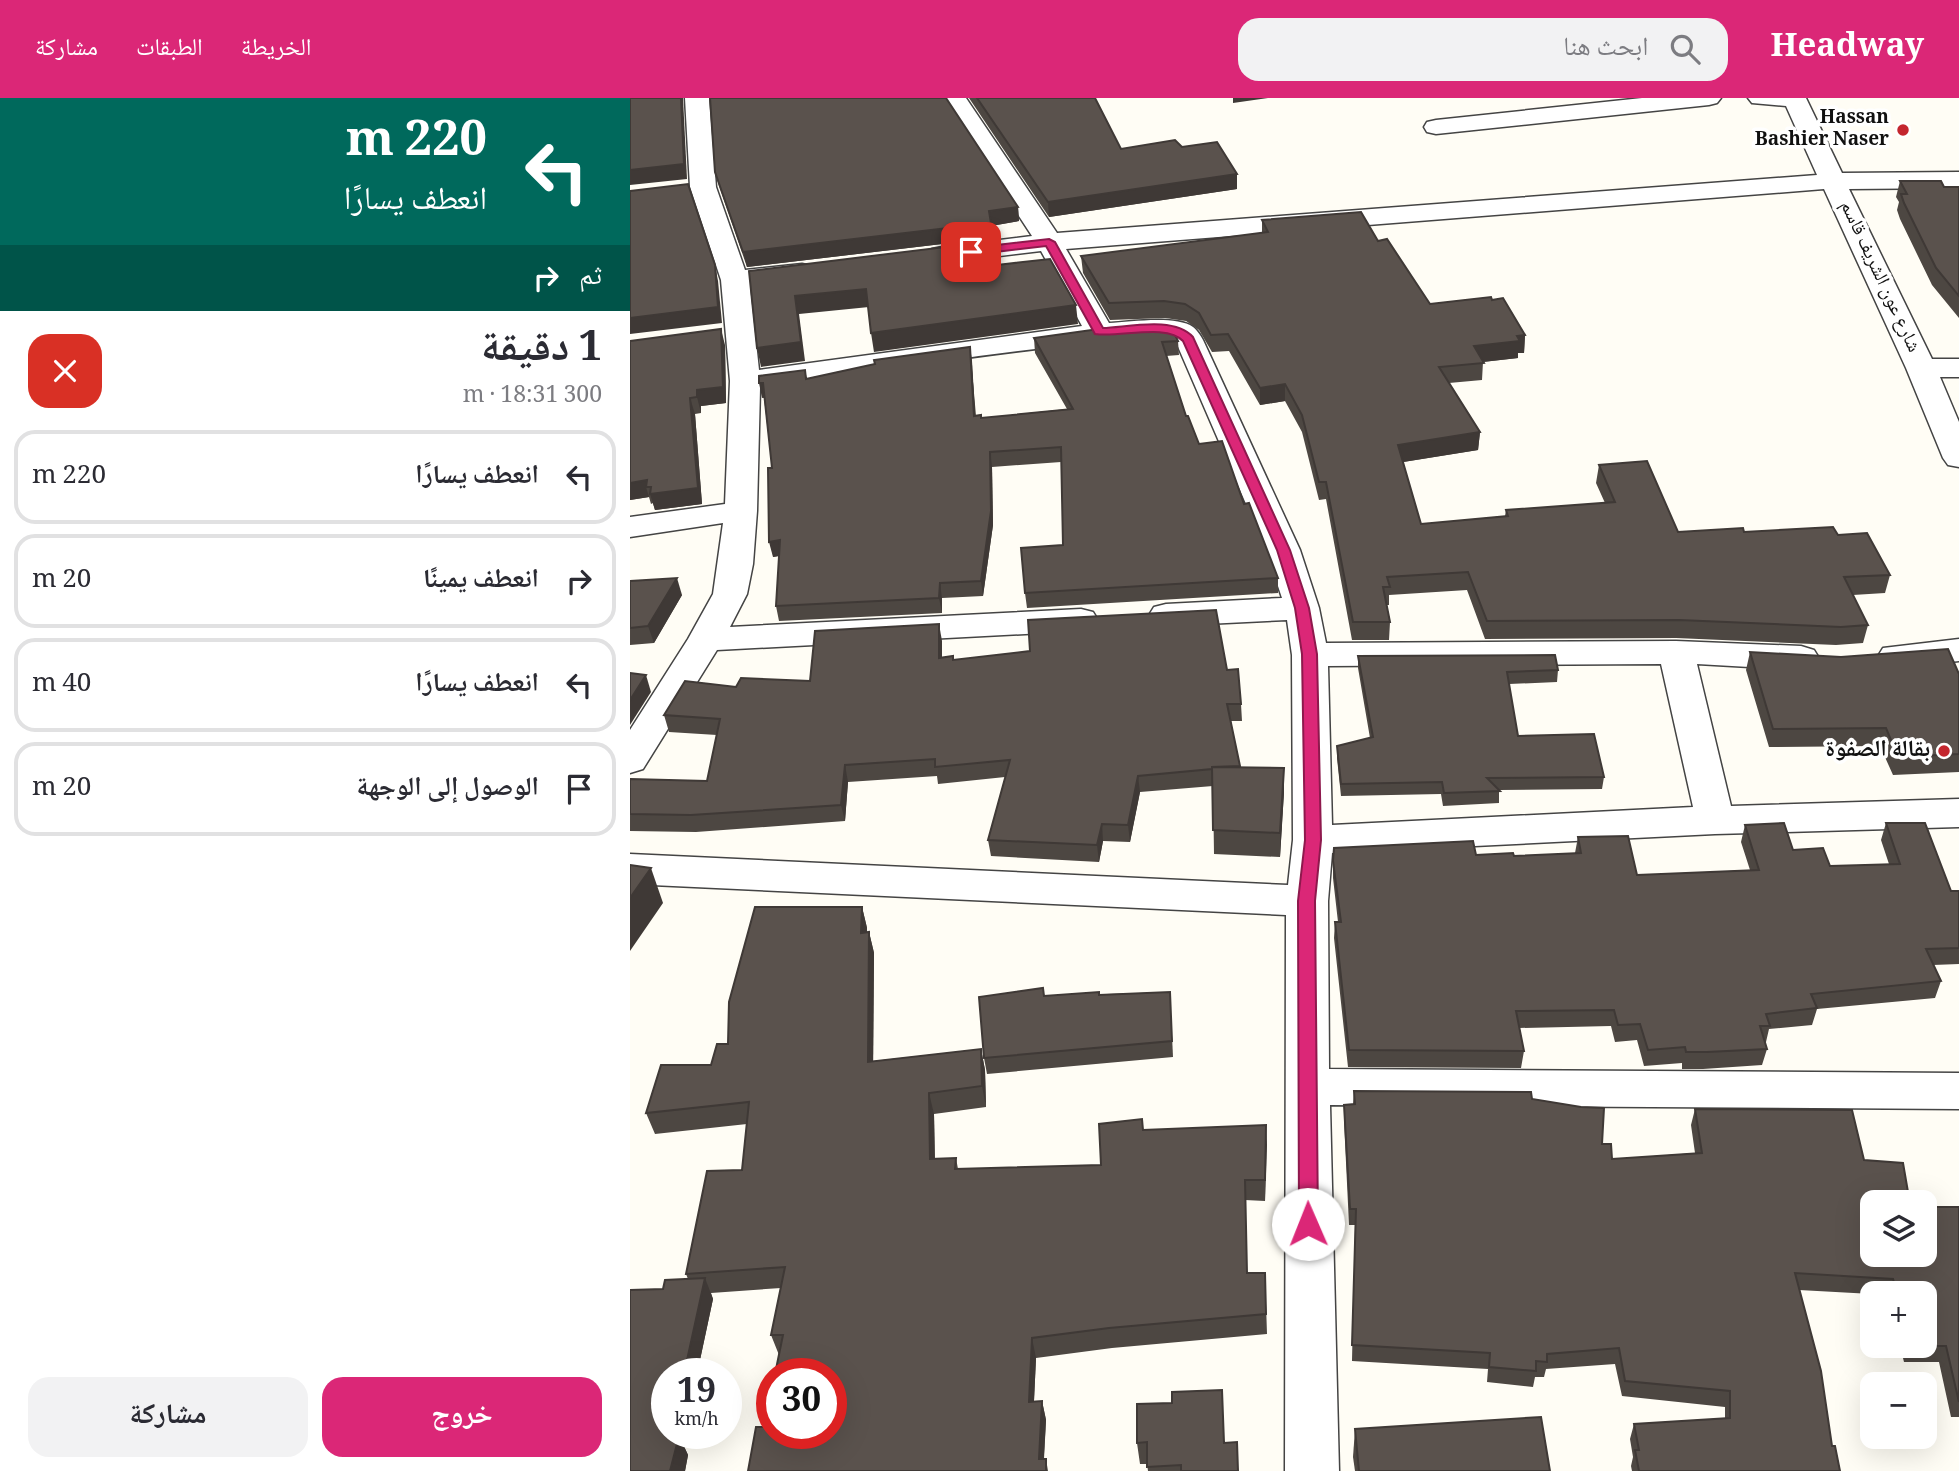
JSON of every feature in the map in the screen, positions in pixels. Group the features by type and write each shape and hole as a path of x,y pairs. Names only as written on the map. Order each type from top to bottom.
{"street":[{"path":"630,760 706,639 730,594 741,511 745,382 726,334 735,279 691,188 697,98"},
{"path":"954,98 1049,242 1100,332"},
{"path":"1436,127 1709,98"},
{"path":"1760,98 1794,98"},
{"name":"شارع عون الشريف قاسم","path":"1794,98 1921,368 1959,458"},
{"path":"913,258 1049,242 1834,181 1959,180"},
{"path":"735,279 831,268"},
{"path":"745,382 1100,332 1165,329 1182,332 1189,340 1283,550 1302,608 1310,654 1313,840 1307,901 1307,1087 1312,1471"},
{"path":"1921,368 1959,368"},
{"path":"630,527 741,511"},
{"path":"706,639 1302,608"},
{"path":"1310,654 1676,652 1850,660 1959,650"},
{"path":"1676,652 1715,820"},
{"path":"1313,840 1715,820 1959,813"},
{"path":"630,869 1307,901"},
{"path":"1307,1087 1959,1091"}],"building":[{"path":"630,98 681,98 684,164 630,170"},
{"path":"710,98 946,98 1018,207 989,211 991,223 743,252 715,172"},
{"path":"977,98 1095,98 1121,149 1175,140 1182,147 1217,142 1237,174 1048,202"},
{"path":"1900,181 1941,181 1944,187 1959,187 1959,296 1936,268 1904,203 1901,194 1907,194"},
{"path":"688,184 715,265 718,307 630,318 630,191"},
{"path":"1361,212 1378,241 1387,239 1430,304 1503,298 1525,335 1517,336 1520,341 1474,346 1484,363 1439,367 1480,432 1398,445 1421,524 1508,516 1506,510 1615,502 1599,465 1647,461 1678,532 1743,528 1744,532 1833,527 1838,535 1867,533 1890,575 1844,577 1868,625 1841,627 1679,620 1487,621 1468,572 1387,577 1390,587 1383,587 1390,622 1353,622 1326,482 1319,482 1302,415 1285,384 1260,388 1228,334 1211,335 1199,313 1185,304 1164,301 1109,303 1081,256 1268,232 1262,220"},
{"path":"994,241 997,265 1050,259 1076,305 871,333 866,289 795,296 801,342 757,348 749,271"},
{"path":"1164,327 1173,330 1178,341 1162,342 1186,416 1199,444 1222,441 1244,504 1249,503 1278,578 1025,593 1021,548 1063,545 1061,447 990,452 991,511 981,581 940,583 939,598 776,606 780,540 769,542 768,468 772,468 763,383 759,383 759,376 805,370 806,379 875,364 874,360 970,347 974,416 981,415 981,418 1073,409 1034,338 1099,329"},
{"path":"721,329 723,387 697,390 697,397 690,398 698,488 650,494 651,487 646,487 647,480 630,483 630,341"},
{"path":"677,578 648,626 630,628 630,581"},
{"path":"1216,610 1227,670 1238,669 1241,704 1227,704 1240,766 1138,776 1128,825 1102,824 1097,845 988,840 1010,760 935,767 935,759 845,765 841,805 691,815 630,814 630,779 707,781 720,719 664,715 685,681 736,687 741,678 810,681 815,631 939,624 939,658 953,656 953,660 1030,651 1028,620"},
{"path":"1948,649 1959,674 1959,754 1898,757 1886,728 1773,729 1750,652 1841,657"},
{"path":"1555,655 1558,670 1507,672 1518,736 1594,734 1604,777 1487,778 1500,791 1444,793 1442,782 1341,784 1337,746 1373,737 1358,656"},
{"path":"630,673 646,675 630,700"},
{"path":"1212,767 1284,768 1280,833 1213,830"},
{"path":"1784,823 1793,850 1823,848 1830,866 1900,864 1886,823 1925,823 1951,891 1959,891 1959,948 1926,949 1941,981 1811,994 1817,1008 1766,1014 1770,1026 1760,1026 1767,1049 1686,1052 1685,1047 1648,1050 1640,1024 1618,1025 1614,1010 1516,1011 1524,1051 1349,1050 1335,922 1341,922 1333,861 1334,848 1473,841 1476,855 1513,853 1514,856 1581,853 1578,837 1628,836 1637,875 1759,870 1745,825"},
{"path":"630,865 651,868 630,898"},
{"path":"755,907 862,907 861,933 869,932 868,1062 981,1049 982,1086 929,1093 930,1159 956,1158 955,1169 1101,1165 1099,1124 1142,1119 1143,1130 1266,1125 1265,1180 1245,1180 1247,1273 1265,1273 1266,1314 1032,1338 1029,1402 1042,1401 1039,1459 1046,1459 1046,1471 748,1471 756,1427 756,1449 847,1449 847,1358 778,1358 783,1335 771,1335 785,1267 686,1274 707,1171 742,1170 749,1102 646,1113 661,1065 711,1065 717,1044 728,1044 729,1002"},
{"path":"1043,988 1044,996 1099,992 1099,995 1170,992 1172,1041 984,1058 979,997"},
{"path":"1354,1091 1531,1092 1532,1099 1604,1108 1602,1144 1611,1144 1612,1159 1702,1153 1695,1109 1852,1110 1864,1160 1903,1163 1908,1190 1860,1190 1860,1267 1937,1267 1937,1207 1959,1207 1959,1402 1946,1346 1937,1346 1937,1281 1894,1281 1795,1273 1821,1371 1832,1446 1835,1446 1840,1471 1639,1471 1635,1450 1639,1450 1634,1424 1730,1418 1730,1391 1625,1381 1619,1348 1547,1354 1547,1362 1536,1361 1536,1371 1489,1367 1490,1353 1352,1345 1356,1209 1350,1209 1344,1105 1355,1104"},
{"path":"705,1278 688,1358 651,1358 651,1449 676,1449 670,1471 630,1471 630,1290 663,1289 665,1280"},
{"path":"1222,1390 1224,1443 1237,1442 1238,1471 1181,1471 1181,1465 1147,1467 1147,1442 1137,1443 1137,1404 1172,1403 1172,1392"},
{"path":"1541,1417 1550,1471 1359,1471 1355,1429"}],"place":[{"name":"Hassan Bashier Naser","path":"1903,130"},
{"name":"بقالة الصفوة","path":"1944,751"}],"route":[{"path":"971,252 1049,242 1100,332 1165,329 1182,332 1189,340 1283,550 1302,608 1310,654 1313,840 1307,901 1308,1224"}]}
